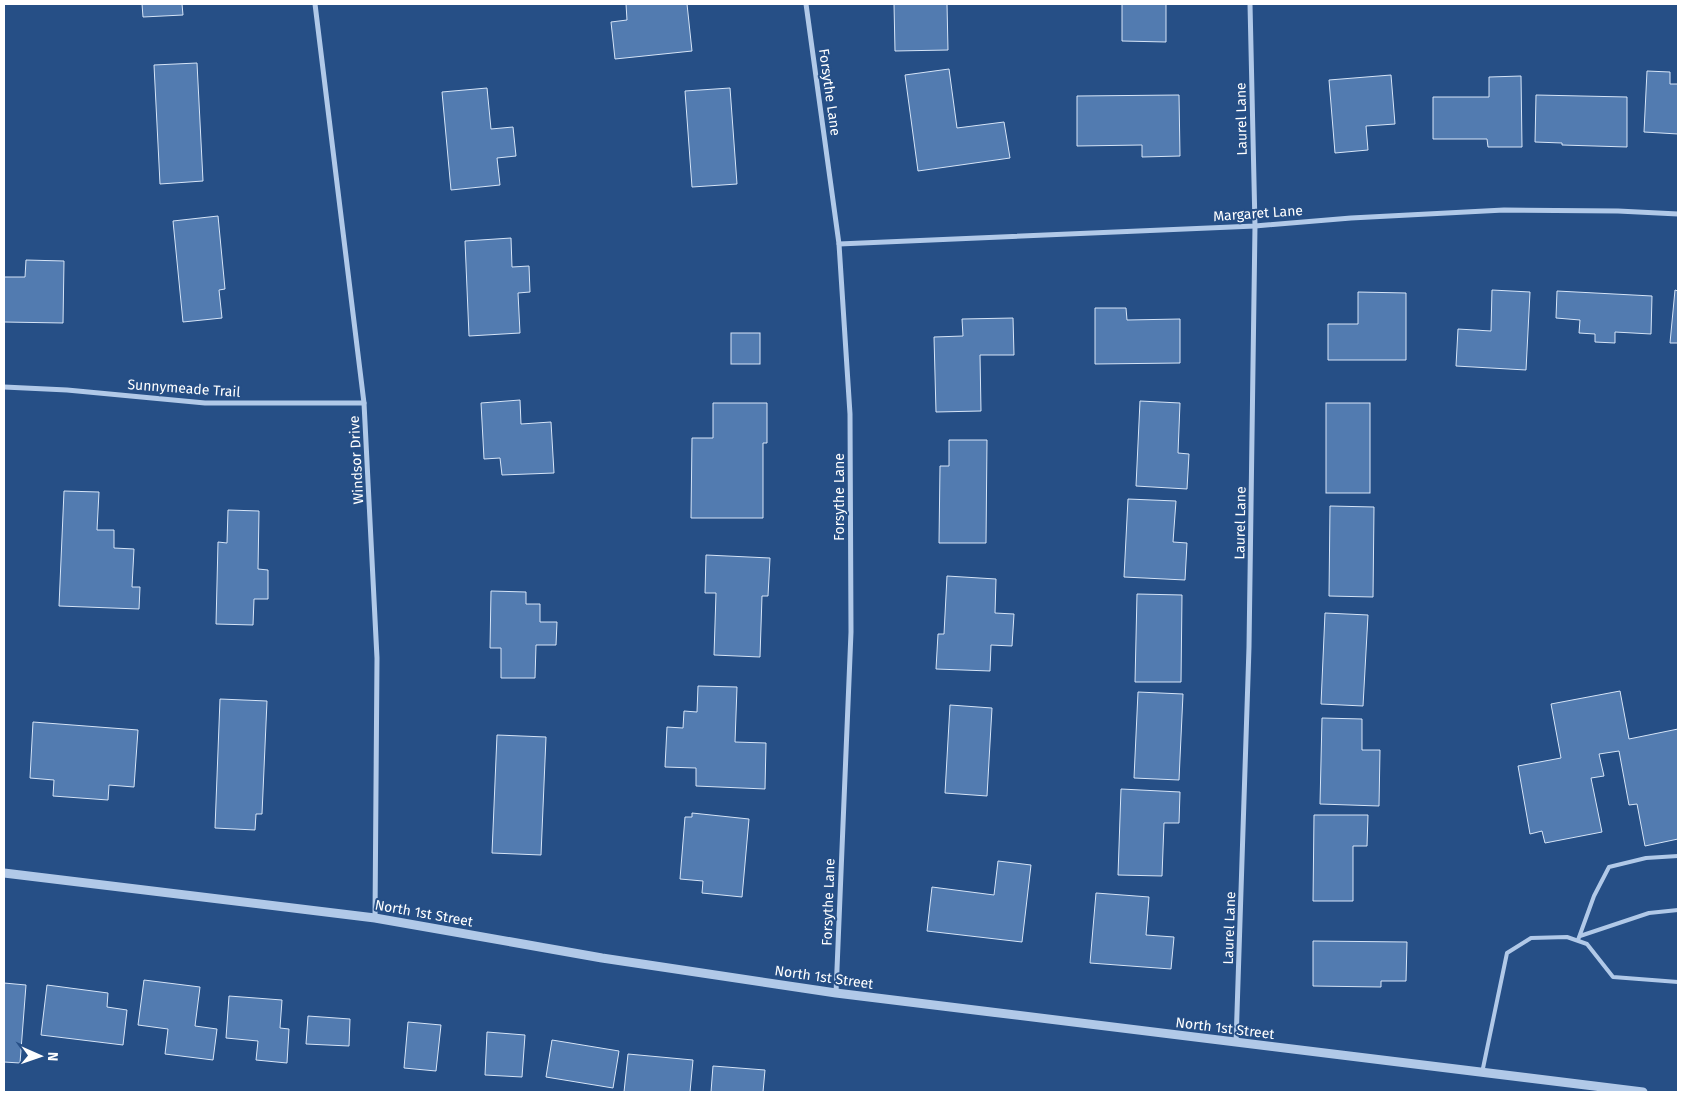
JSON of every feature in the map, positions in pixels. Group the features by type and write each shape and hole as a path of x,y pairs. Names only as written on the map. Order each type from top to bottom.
{"street":[{"name":"Windsor Drive","path":"315,4 364,403 378,658 375,918"},
{"name":"Forsythe Lane","path":"806,4 839,244 850,414 851,632 836,993"},
{"name":"Laurel Lane","path":"1236,1043 1249,647 1255,226 1250,4"},
{"name":"Margaret Lane","path":"839,244 1255,226 1351,218 1504,210 1618,210 1678,214"},
{"name":"Sunnymeade Trail","path":"4,387 68,390 205,403 364,403"},
{"name":"North 1st Street","path":"4,873 375,918 602,958 836,993 1643,1092"}],"lane":[{"path":"1579,938 1594,896 1609,867 1646,858 1678,856"},
{"path":"1579,938 1649,913 1678,910"},
{"path":"1482,1073 1507,953 1531,938 1567,936 1579,938 1587,944 1613,977 1678,982"}],"building":[{"path":"142,4 182,4 183,15 143,17"},
{"path":"626,4 687,4 692,51 615,59 611,22 627,20"},
{"path":"894,4 947,4 948,50 895,51"},
{"path":"1122,4 1166,4 1166,42 1122,41"},
{"path":"197,63 203,181 160,184 154,65"},
{"path":"949,69 957,128 1004,122 1010,158 918,171 905,75"},
{"path":"1647,71 1670,72 1670,84 1678,84 1678,134 1644,132"},
{"path":"1391,75 1395,124 1366,126 1368,150 1335,153 1329,80"},
{"path":"1521,76 1522,147 1488,147 1487,139 1433,139 1433,97 1489,97 1489,77"},
{"path":"487,88 491,129 513,127 516,156 497,158 500,185 451,190 442,92"},
{"path":"730,88 737,184 692,187 685,91"},
{"path":"1179,95 1180,156 1142,157 1142,145 1077,146 1077,96"},
{"path":"1536,95 1627,97 1627,147 1562,145 1562,143 1535,142"},
{"path":"218,216 225,289 219,290 222,318 183,322 173,221"},
{"path":"511,238 512,267 529,266 530,292 518,293 520,333 469,336 465,241"},
{"path":"26,260 64,261 63,323 4,322 4,277 25,277"},
{"path":"1492,290 1530,292 1526,370 1456,366 1458,329 1491,331"},
{"path":"1675,290 1678,291 1678,343 1670,343"},
{"path":"1557,291 1652,296 1651,334 1615,332 1615,343 1595,342 1595,334 1579,333 1580,320 1556,318"},
{"path":"1358,292 1406,293 1406,360 1328,360 1328,324 1358,324"},
{"path":"1095,308 1126,308 1127,320 1180,319 1180,363 1095,364"},
{"path":"1013,318 1014,355 980,355 981,411 936,412 934,337 963,336 962,319"},
{"path":"731,333 760,333 760,364 731,364"},
{"path":"520,400 521,424 551,422 554,473 502,475 500,458 484,459 481,403"},
{"path":"1140,401 1180,403 1178,453 1189,454 1187,489 1136,486"},
{"path":"713,403 767,403 767,443 763,443 763,518 691,518 692,438 713,438"},
{"path":"1326,403 1370,403 1370,493 1326,493"},
{"path":"949,440 987,440 986,543 939,543 940,466 949,466"},
{"path":"64,491 99,492 97,530 114,530 114,548 134,549 132,587 140,587 139,609 59,606"},
{"path":"1128,499 1176,501 1173,542 1187,543 1185,580 1124,577"},
{"path":"1330,506 1374,507 1373,597 1329,596"},
{"path":"228,510 259,511 258,569 268,570 268,599 254,599 253,625 216,624 218,542 227,543"},
{"path":"706,555 770,558 768,596 762,596 760,657 714,655 716,593 705,593"},
{"path":"947,576 996,579 995,613 1014,614 1012,646 991,645 990,671 936,669 938,634 944,634"},
{"path":"491,591 526,592 526,604 540,604 540,622 557,622 556,645 536,645 535,678 501,678 501,648 490,648"},
{"path":"1137,594 1182,595 1181,682 1135,682"},
{"path":"1325,613 1368,615 1363,706 1321,704"},
{"path":"698,686 737,687 735,742 766,743 765,789 696,786 696,768 665,767 667,727 683,728 684,711 697,712"},
{"path":"1620,691 1629,739 1678,729 1678,839 1645,846 1637,804 1629,805 1619,751 1599,754 1604,776 1591,778 1602,832 1545,843 1542,831 1530,834 1518,766 1561,758 1551,704"},
{"path":"1138,692 1183,694 1179,780 1134,778"},
{"path":"220,699 267,701 262,814 256,814 255,830 215,828"},
{"path":"950,705 992,708 987,796 945,793"},
{"path":"1322,718 1362,719 1362,750 1380,750 1379,806 1320,804"},
{"path":"33,722 138,730 134,787 109,785 108,800 53,796 54,780 30,778"},
{"path":"497,735 546,737 541,855 492,853"},
{"path":"1121,789 1180,792 1179,823 1164,823 1162,876 1118,875"},
{"path":"692,813 749,819 742,897 702,893 703,881 680,879 685,817 692,817"},
{"path":"1314,815 1368,815 1367,846 1353,846 1353,901 1313,901"},
{"path":"998,861 1031,865 1022,942 927,931 932,887 994,895"},
{"path":"1096,893 1149,897 1146,935 1174,937 1171,969 1090,963"},
{"path":"1313,941 1407,942 1406,981 1381,981 1381,987 1313,986"},
{"path":"144,980 200,987 195,1026 217,1029 213,1060 165,1054 168,1029 138,1025"},
{"path":"4,983 26,985 20,1063 4,1062"},
{"path":"47,985 108,993 107,1007 127,1010 123,1045 41,1035"},
{"path":"229,996 282,1000 280,1028 289,1029 287,1063 256,1060 258,1041 226,1038"},
{"path":"308,1016 350,1019 349,1046 306,1044"},
{"path":"408,1022 441,1025 436,1071 404,1068"},
{"path":"487,1032 525,1035 522,1077 485,1075"},
{"path":"552,1040 619,1051 613,1088 546,1077"},
{"path":"628,1054 693,1060 690,1092 624,1092"},
{"path":"713,1066 765,1070 763,1092 711,1092"}]}
